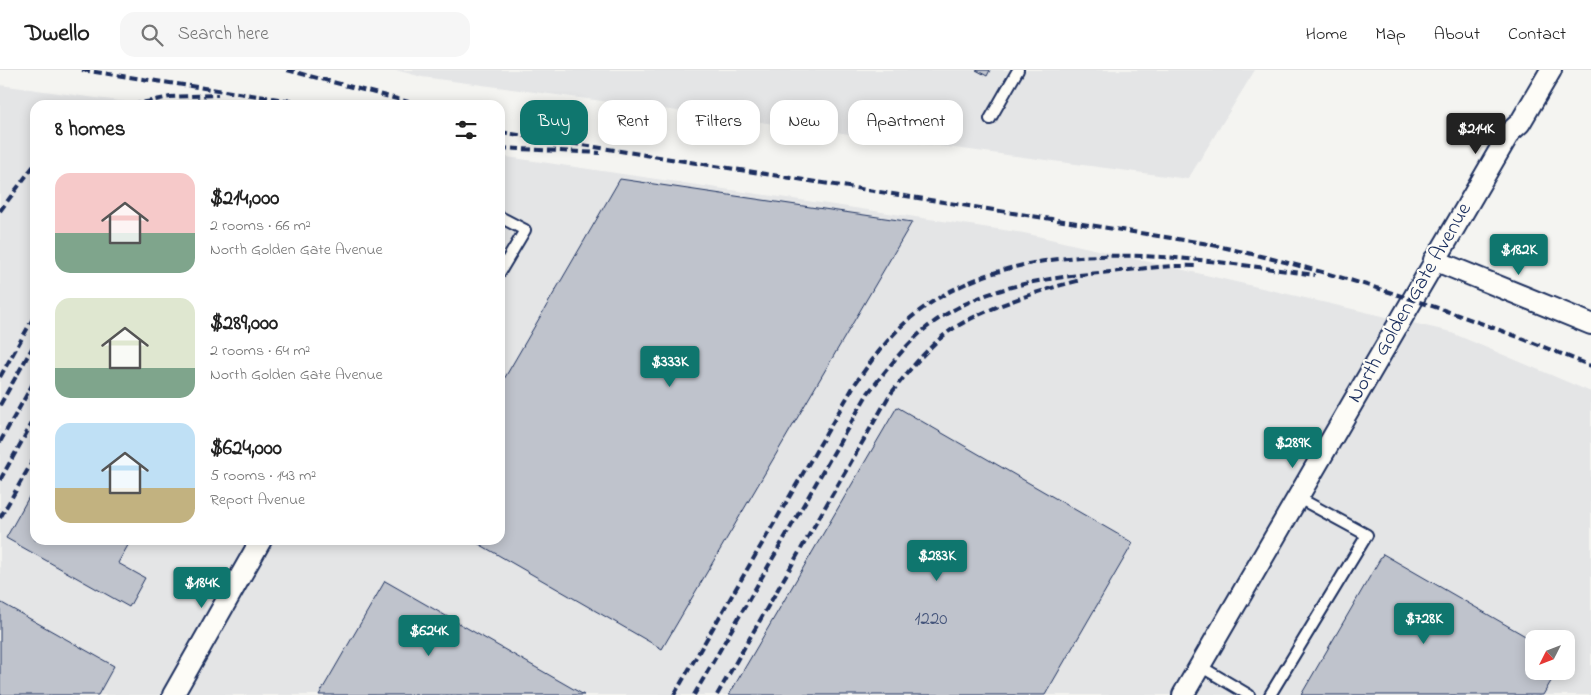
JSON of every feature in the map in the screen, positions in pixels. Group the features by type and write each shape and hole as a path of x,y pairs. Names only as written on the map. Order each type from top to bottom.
{"street":[{"name":"North Golden Gate Avenue","path":"1183,695 1434,260 1510,132 1520,123 1551,70"},
{"path":"1434,260 1591,324"},
{"path":"173,695 258,545"}],"lane":[{"path":"990,119 1018,70"},
{"path":"505,220 525,230 505,264"},
{"path":"1270,695 1367,535 1298,497"},
{"path":"1200,666 1249,695"}],"shaded area":[{"path":"396,70 1255,70 1188,179 933,145 963,145 963,100 848,100 848,134 838,132 838,100 770,100 770,123 760,122 760,100 677,100 677,111 667,110 667,100 598,100 422,77"},
{"path":"0,85 111,100 30,100 30,545 505,545 505,157 1024,233 1447,331 1591,392 1591,695 0,695"}],"building":[{"path":"976,70 990,70 987,76"},
{"path":"620,179 912,222 662,649 481,545 505,545 505,377"},
{"path":"897,407 1133,543 1045,695 729,695"},
{"path":"30,495 30,545 128,545 118,563 145,578 129,607 6,538"},
{"path":"1383,554 1525,636 1525,680 1552,680 1543,695 1301,695"},
{"path":"385,581 584,695 319,695"},
{"path":"0,602 114,666 98,695 0,695"}],"railway":[{"path":"82,70 285,100"},
{"path":"287,70 401,100"},
{"path":"156,100 170,97 218,95"},
{"path":"505,133 1203,243 1302,267 1400,296 1496,329 1591,366"},
{"path":"505,148 600,153"},
{"path":"0,211 30,171"},
{"path":"674,695 855,384 900,327 951,291 999,271 1050,260 1104,256 1212,261 1315,275"},
{"path":"694,695 868,393 903,351 926,328 968,302 1014,286 1085,274 1197,266"},
{"path":"717,695 889,396 914,364 943,336 971,318 1028,295 1081,280"},
{"path":"0,377 30,324"},
{"path":"0,405 30,352"},
{"path":"0,442 30,389"},
{"path":"0,480 30,427"},
{"path":"0,518 30,466"}]}
